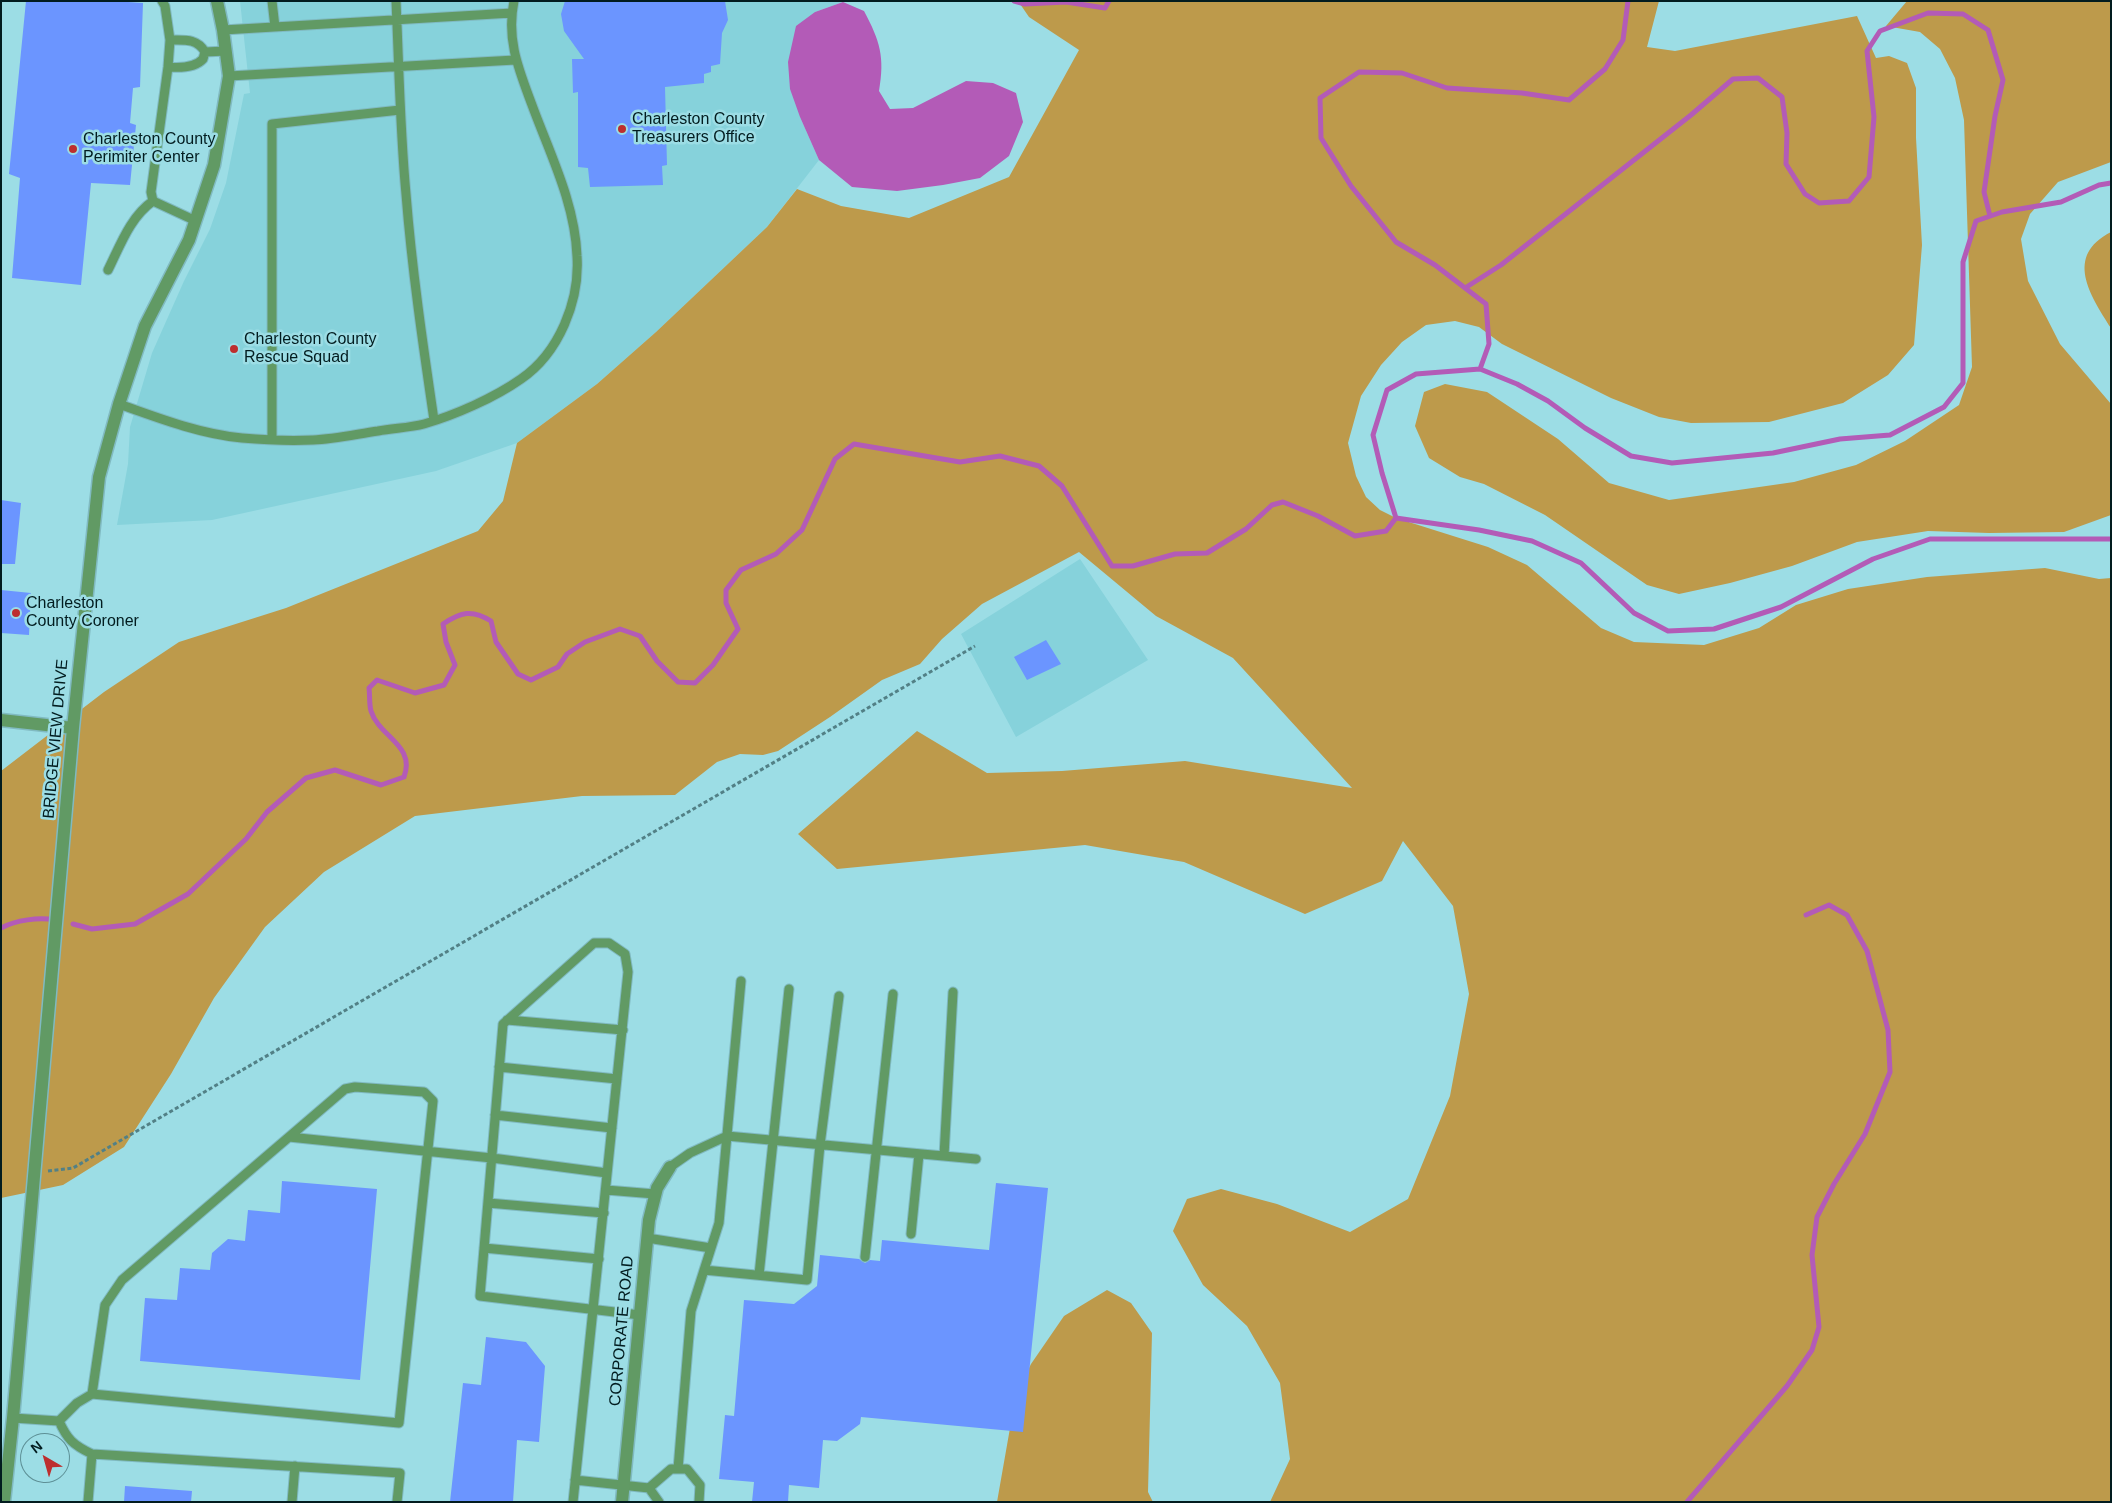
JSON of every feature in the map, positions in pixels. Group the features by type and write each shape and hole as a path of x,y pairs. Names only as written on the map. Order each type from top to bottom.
{"street":[{"name":"BRIDGE VIEW DRIVE","path":"4,1502 35,1169 72,728 98,476 118,404 145,326 189,240 214,165 229,76 217,1"},
{"path":"1,720 72,728"},
{"name":"CORPORATE ROAD","path":"622,1502 647,1238 655,1194 670,1167"}],"lane":[{"path":"272,1 275,27"},
{"path":"396,1 400,110 406,195 418,318 434,420"},
{"path":"118,404 186,426 241,438 313,440 423,424 434,420 479,403 522,378 546,354 559,335 574,296 578,256 573,221 566,196 515,60 512,36 514,1"},
{"path":"153,201 152,182 170,40 165,3"},
{"path":"223,30 512,13"},
{"path":"170,40 197,43 205,52"},
{"path":"205,52 226,51"},
{"path":"168,67 182,68 195,64 203,59 205,52"},
{"path":"229,76 515,60"},
{"path":"272,439 272,124 400,110"},
{"path":"153,201 196,221"},
{"path":"108,270 134,220 142,209 153,201"},
{"path":"573,1502 575,1480 593,1308 598,1259 604,1213 628,972 625,954 609,943 594,943 502,1024 480,1296 593,1308 640,1315"},
{"path":"678,1469 691,1311 719,1223 741,981"},
{"path":"759,1275 789,989"},
{"path":"944,1156 954,992"},
{"path":"865,1257 878,1150 893,994"},
{"path":"704,1270 807,1280 820,1145 839,996"},
{"path":"507,1020 622,1030"},
{"path":"499,1067 617,1079"},
{"path":"13,1418 59,1421 77,1403 92,1394 399,1423 433,1101 424,1092 355,1087 345,1089 122,1280 105,1305 92,1394"},
{"path":"495,1115 612,1128"},
{"path":"670,1167 690,1154 727,1136 976,1159"},
{"path":"289,1137 492,1158 608,1173"},
{"path":"911,1234 919,1154"},
{"path":"606,1190 655,1194"},
{"path":"488,1203 604,1213"},
{"path":"647,1238 711,1248"},
{"path":"484,1248 598,1259"},
{"path":"59,1421 67,1438 92,1454 400,1473 397,1502"},
{"path":"88,1502 92,1454"},
{"path":"292,1502 295,1466"},
{"path":"649,1488 671,1469 687,1469 700,1485 700,1502"},
{"path":"575,1480 649,1488 659,1502"}],"path":[{"path":"35,1169 54,1171 73,1168 975,646"}],"shaded area":[{"path":"240,1 843,2 815,12 800,117 819,160 767,227 656,332 597,384 517,443 436,471 212,520 117,525 128,464 130,427 152,353 184,281 210,229 226,183 244,94 250,93"},
{"path":"1018,1 1659,1 1647,47 1675,51 1857,16 1876,58 1889,56 1907,63 1916,88 1916,138 1922,245 1914,345 1888,375 1843,403 1769,422 1691,423 1659,417 1611,398 1502,344 1479,327 1455,321 1426,325 1402,342 1381,365 1361,396 1348,443 1356,476 1366,497 1380,510 1396,518 1488,547 1527,565 1601,628 1634,642 1704,645 1759,628 1796,605 1848,589 1927,577 2045,568 2099,579 2111,578 2111,1502 1270,1502 1290,1459 1280,1383 1247,1326 1203,1285 1173,1231 1187,1199 1221,1189 1277,1204 1350,1232 1408,1199 1450,1096 1469,994 1453,906 1403,841 1382,881 1305,914 1184,862 1085,845 837,869 798,834 917,731 987,773 1062,771 1185,761 1352,788 1233,658 1156,616 1079,552 982,604 942,639 920,664 882,680 778,751 763,755 740,754 717,762 675,795 582,796 415,816 324,872 265,927 214,998 171,1074 124,1147 63,1185 1,1198 1,771 104,692 179,642 286,608 478,531 503,501 517,443 597,384 656,332 767,227 797,189 841,206 909,218 1009,177 1079,50 1029,17"},
{"path":"1907,1 2111,1 2111,162 2058,182 2030,214 2021,239 2028,281 2060,344 2111,404 2111,515 2064,532 1989,533 1928,531 1857,542 1792,566 1730,583 1679,594 1647,585 1545,515 1484,484 1460,477 1429,458 1415,426 1424,392 1445,384 1487,392 1558,439 1609,483 1669,500 1794,482 1856,465 1905,441 1959,405 1972,367 1964,120 1955,78 1940,49 1920,32 1886,26"},
{"path":"843,2 864,11 874,31 881,59 879,91 890,109 913,108 966,81 993,83 1016,93 1023,122 1009,156 980,178 897,191 852,187 819,160 790,89 788,62 796,26 815,12"},
{"path":"2111,232 2111,328 2089,289 2085,264 2088,252 2097,242"},
{"path":"1080,559 1148,660 1016,737 961,634"},
{"path":"1107,1290 1131,1303 1152,1333 1148,1492 1153,1502 997,1502 1016,1394 1031,1364 1064,1316"}],"building":[{"name":"Charleston County Perimiter Center","path":"26,1 143,3 140,87 133,88 130,123 136,125 130,185 91,183 81,285 12,278 20,178 9,174"},
{"name":"Charleston County Treasurers Office","path":"565,1 725,1 728,20 722,33 720,64 711,66 711,72 704,74 704,83 665,87 667,165 662,166 663,185 590,187 588,168 578,167 578,92 573,93 572,59 584,59 564,31 561,14"},
{"path":"1,500 21,503 15,564 1,564"},
{"name":"Charleston County Coroner","path":"1,590 31,593 29,635 1,633"},
{"path":"1046,640 1061,664 1027,680 1014,657"},
{"path":"282,1181 377,1189 360,1380 140,1361 145,1298 177,1300 180,1268 210,1270 212,1253 228,1239 245,1241 248,1210 280,1213"},
{"path":"996,1183 1048,1188 1023,1432 861,1417 860,1424 837,1441 823,1440 819,1488 789,1485 788,1502 752,1502 754,1482 719,1479 725,1415 734,1416 744,1300 794,1304 817,1286 820,1255 859,1259 865,1263 870,1260 880,1261 882,1240 989,1250"},
{"path":"486,1337 526,1342 545,1366 539,1442 517,1440 513,1502 450,1502 463,1383 481,1385"},
{"path":"125,1486 192,1491 191,1502 124,1502"}],"waterway":[{"path":"1014,1 1025,4 1066,2 1105,8 1109,1"},
{"path":"1628,1 1623,40 1605,69 1569,100 1522,93 1447,88 1402,73 1359,72 1320,98 1321,138 1351,186 1396,242 1435,265 1486,304 1489,344 1480,369 1416,374 1387,390 1373,435 1396,518 1479,530 1532,541 1581,563 1634,613 1668,631 1714,629 1781,607 1873,559 1930,539 2111,539"},
{"path":"1465,288 1501,265 1691,115 1733,79 1758,78 1782,97 1787,133 1786,164 1805,194 1819,203 1849,201 1869,177 1874,117 1867,51 1880,31 1928,13 1963,14 1988,30 2003,80 1995,116 1984,192 1990,216"},
{"path":"1480,369 1517,384 1548,401 1585,428 1631,456 1672,463 1773,453 1840,439 1890,435 1944,407 1963,383 1963,262 1976,221 2002,212 2061,202 2099,185 2111,183"},
{"path":"73,924 92,929 135,924 188,894 246,839 267,812 306,778 335,770 381,785 404,777 405,757 401,749 375,720 370,708 369,688 377,680 415,693 444,685 455,665 446,642 443,624 455,617 472,614 491,621 496,642 518,674 531,680 558,667 567,654 585,642 620,629 640,636 657,661 678,682 695,683 713,665 738,629 726,603 726,590 741,570 776,554 802,530 835,459 854,444 960,462 1000,456 1039,466 1062,486 1112,566 1133,566 1175,554 1207,553 1246,529 1272,505 1283,502 1318,516 1355,536 1386,531 1396,518"},
{"path":"1687,1502 1787,1386 1812,1350 1819,1327 1812,1255 1817,1217 1834,1184 1865,1134 1890,1072 1888,1030 1867,951 1847,915 1829,905 1806,915"},
{"path":"1,928 28,920 55,920"}],"place":[{"name":"Charleston County Treasurers Office","path":"622,129"},
{"name":"Charleston County Perimiter Center","path":"73,149"},
{"name":"Charleston County Rescue Squad","path":"234,349"},
{"name":"Charleston County Coroner","path":"16,613"}]}
